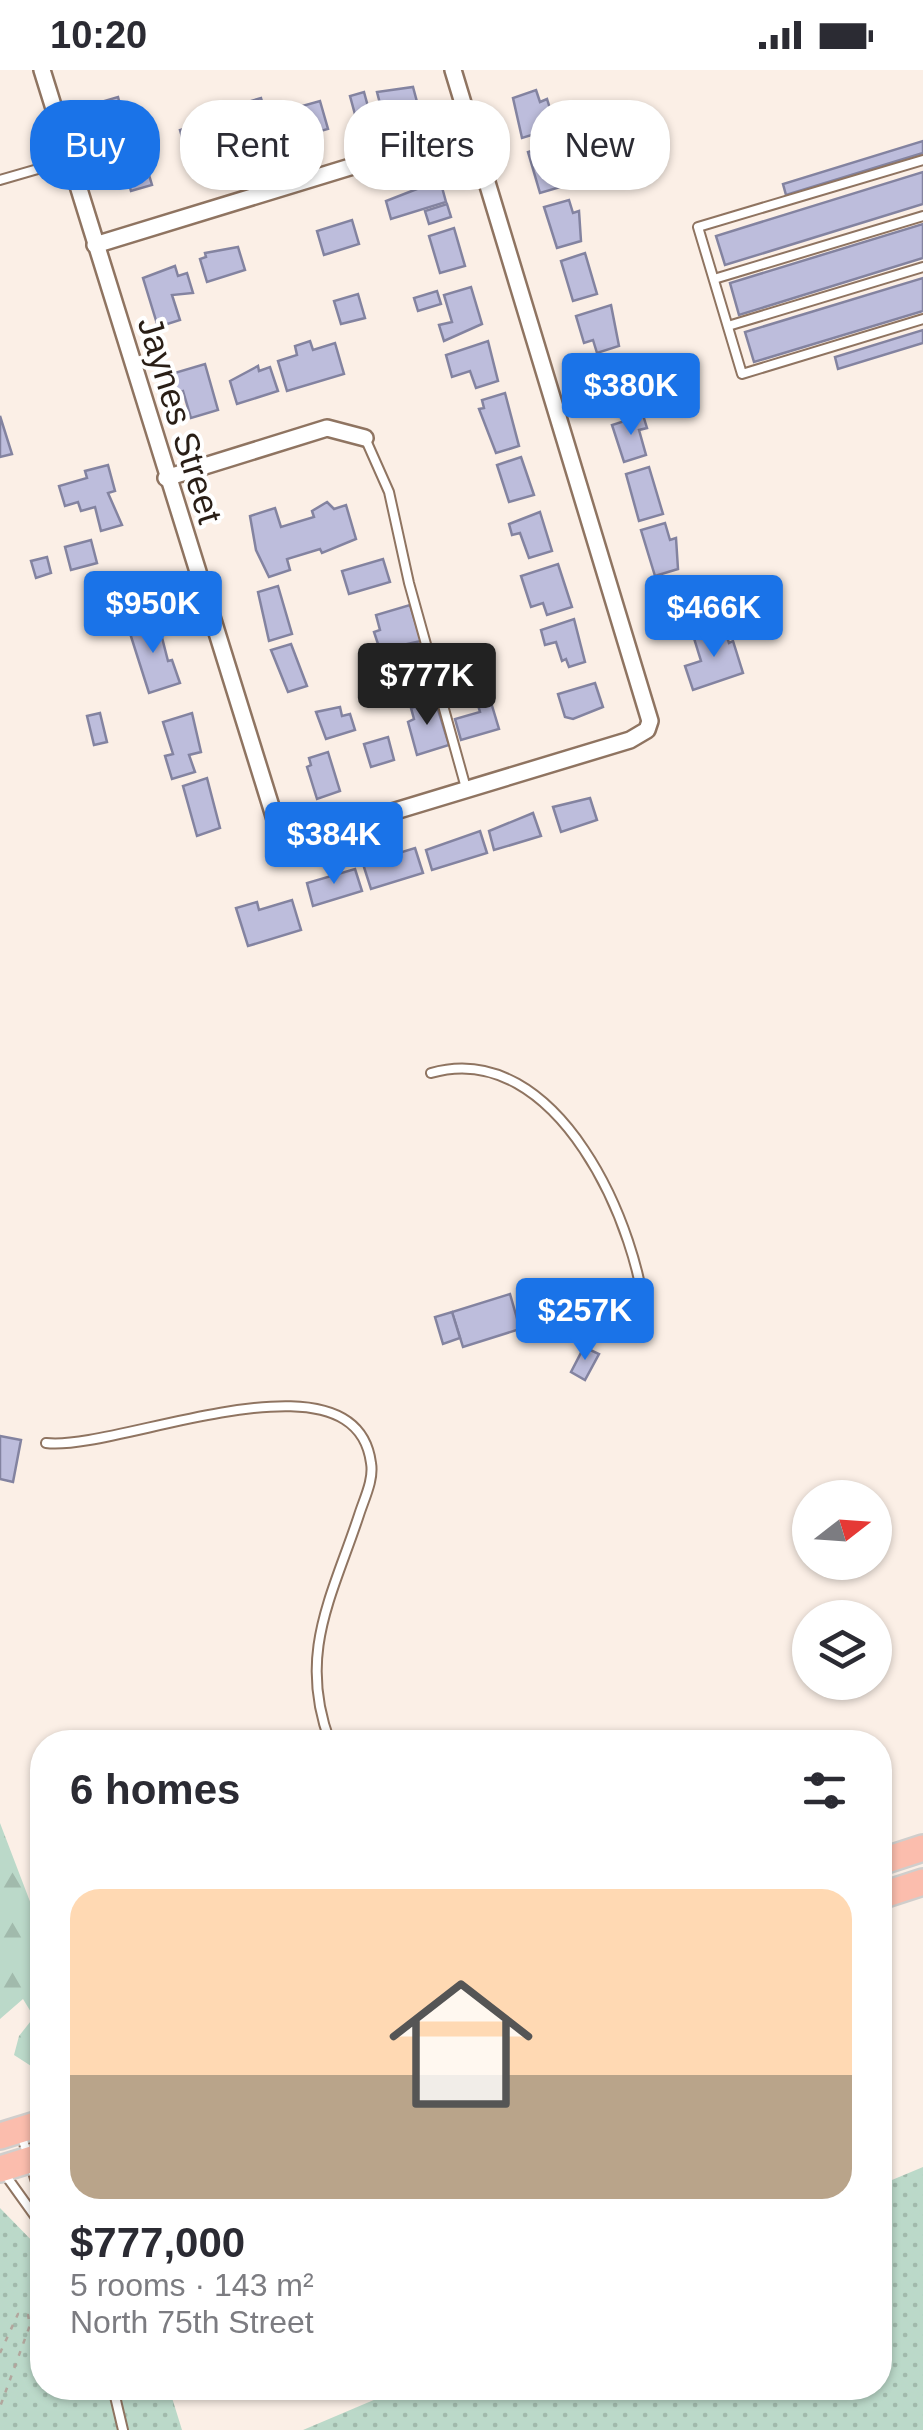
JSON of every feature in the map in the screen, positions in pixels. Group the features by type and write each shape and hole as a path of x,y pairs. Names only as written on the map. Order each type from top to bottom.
{"main road":[{"path":"892,1858 923,1848"},
{"path":"892,1892 923,1882"},
{"path":"0,2167 30,2160"}],"street":[{"name":"Jaynes Street","path":"42,70 51,100"},
{"path":"453,70 462,100"},
{"path":"96,246 344,169"},
{"name":"Jaynes Street","path":"78,190 283,845 467,789"},
{"path":"467,789 630,740 647,730 647,706 489,190"},
{"path":"166,478 327,428 365,438"}],"lane":[{"path":"923,160 698,227 742,374 923,319"},
{"path":"0,180 30,171"},
{"path":"714,278 923,216"},
{"path":"728,326 923,267"},
{"path":"365,438 389,492 408,583 467,789"},
{"path":"430,1074 466,1068 492,1072 517,1082 552,1113 589,1162 626,1226 640,1272 646,1328"},
{"path":"46,1443 74,1444 205,1415 292,1408 330,1412 358,1429 372,1471 316,1646 316,1689 327,1730"},
{"path":"0,2167 30,2209"},
{"path":"116,2400 123,2430"}],"path":[{"path":"0,2353 18,2314 28,2315 30,2325 0,2407"}],"green space":[{"path":"0,1823 30,1902 30,2010 23,1999 0,2019"},
{"path":"30,2022 30,2065 14,2055 19,2036"},
{"path":"923,2167 923,2430 303,2430 374,2400 892,2400 892,2180"},
{"path":"0,2208 30,2239 30,2400 173,2400 182,2430 0,2430"}],"building":[{"path":"413,87 416,100 379,100 377,92"},
{"path":"536,90 539,100 530,100 530,136 522,138 513,98"},
{"path":"364,92 366,100 351,100 350,96"},
{"path":"923,141 923,153 786,195 783,184"},
{"path":"923,172 923,204 725,265 716,236"},
{"path":"414,190 443,190 446,202 391,219 386,201"},
{"path":"569,200 573,213 579,211 581,241 557,248 544,207"},
{"path":"447,204 451,217 429,224 425,211"},
{"path":"352,220 359,244 324,255 317,231"},
{"path":"923,224 923,258 739,315 730,283"},
{"path":"454,228 465,266 440,273 429,236"},
{"path":"238,247 245,270 207,282 200,259 206,257 205,253"},
{"path":"585,253 597,294 573,301 561,261"},
{"path":"175,266 178,276 187,273 193,293 172,295 180,320 158,327 143,278"},
{"path":"923,278 923,311 754,362 745,332"},
{"path":"471,287 482,324 444,341 439,325 452,322 444,295"},
{"path":"437,291 441,304 418,311 414,298"},
{"path":"358,294 365,318 341,324 334,301"},
{"path":"611,305 619,346 597,353 593,340 584,343 576,316"},
{"path":"923,330 923,343 838,369 835,357"},
{"path":"310,341 313,350 335,343 344,374 287,391 278,361 297,355 295,346"},
{"path":"488,341 498,381 476,388 470,371 452,377 446,355"},
{"path":"620,357 632,397 609,404 593,366"},
{"path":"205,364 218,410 191,418 183,391 177,393 171,374"},
{"path":"258,366 259,371 270,367 278,391 237,404 230,381"},
{"path":"505,393 519,446 496,453 479,409 484,408 482,400"},
{"path":"643,415 647,428 639,430 646,455 624,462 612,425"},
{"path":"0,416 12,454 0,457"},
{"path":"521,457 534,495 509,502 497,465"},
{"path":"108,465 115,491 108,493 122,525 101,531 95,507 81,511 78,502 65,506 59,486 87,478 85,471"},
{"path":"649,467 663,514 639,521 626,474"},
{"path":"327,502 334,509 346,505 356,539 322,553 320,549 287,559 290,570 269,577 256,550 250,516 275,508 281,527 314,517 312,511"},
{"path":"540,512 552,551 529,558 520,533 512,535 509,524"},
{"path":"665,523 670,540 676,538 678,569 655,576 641,530"},
{"path":"91,540 97,563 71,570 65,547"},
{"path":"47,557 51,573 36,578 31,561"},
{"path":"383,559 390,582 349,594 342,571"},
{"path":"558,564 572,607 547,615 543,603 531,607 521,576"},
{"path":"683,577 690,603 699,601 702,610 693,613 696,623 678,628 658,584"},
{"path":"278,586 292,634 269,641 258,592"},
{"path":"410,605 421,641 380,650 374,632 380,630 376,615"},
{"path":"157,618 168,661 172,660 180,683 149,693 128,627"},
{"path":"574,619 585,662 569,667 566,659 562,661 556,642 545,645 541,630"},
{"path":"714,629 716,633 725,631 729,643 733,641 743,673 693,690 685,666 701,661 693,635"},
{"path":"291,644 307,686 288,692 271,650"},
{"path":"595,683 603,707 573,719 565,717 558,694"},
{"path":"490,699 499,729 461,740 455,719 480,712 477,702"},
{"path":"435,700 449,745 417,755 408,722 414,719 411,708"},
{"path":"340,707 342,716 350,714 355,730 326,739 316,712"},
{"path":"100,713 107,742 94,745 87,716"},
{"path":"192,713 201,752 189,755 195,772 172,779 165,756 173,754 163,722"},
{"path":"388,737 394,760 371,767 364,744"},
{"path":"328,752 340,791 317,799 307,767 311,765 309,758"},
{"path":"207,778 220,828 197,836 183,786"},
{"path":"590,798 597,820 561,832 553,807"},
{"path":"533,813 541,836 494,850 489,831"},
{"path":"480,831 487,853 432,870 426,850"},
{"path":"415,848 423,873 371,889 363,864"},
{"path":"355,869 362,891 313,906 307,883"},
{"path":"292,900 301,930 248,946 236,908 257,902 259,910"},
{"path":"510,1294 520,1329 463,1347 452,1312"},
{"path":"452,1312 460,1338 443,1344 435,1317"},
{"path":"584,1347 599,1354 585,1380 571,1372"},
{"path":"0,1436 21,1440 13,1482 0,1479"}]}
